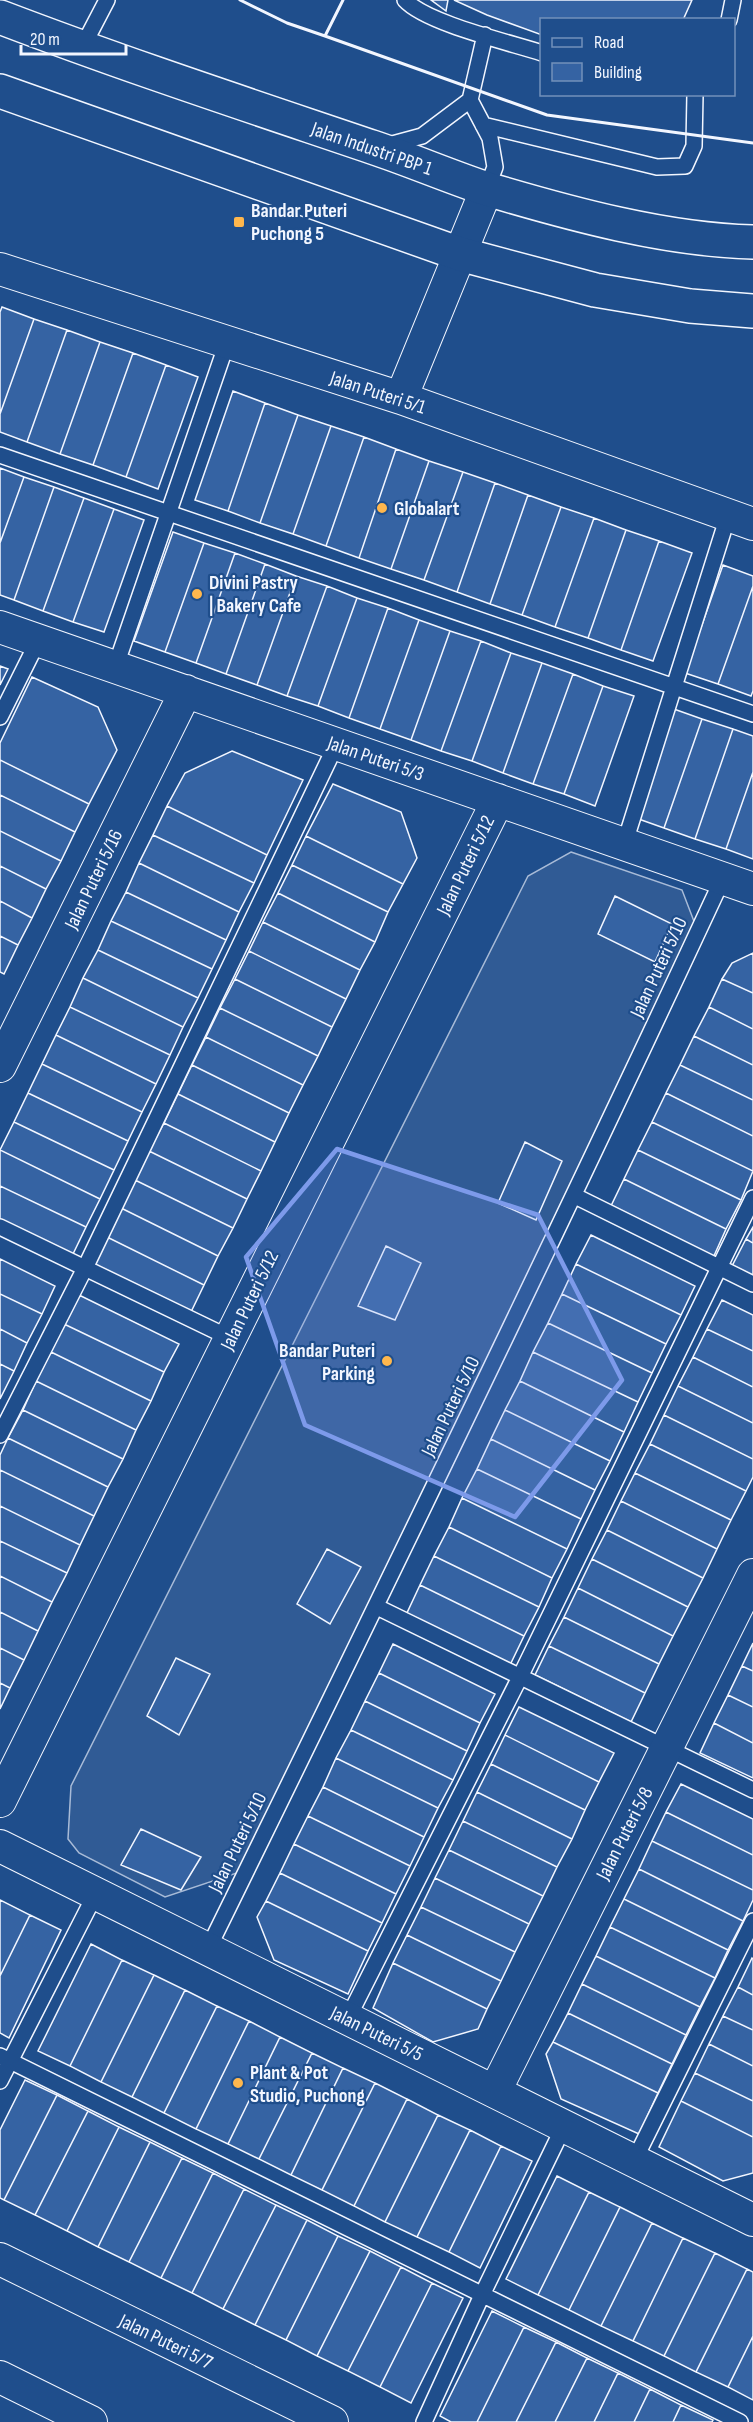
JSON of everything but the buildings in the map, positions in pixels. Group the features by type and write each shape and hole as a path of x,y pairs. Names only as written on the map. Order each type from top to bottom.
{"main road":[{"name":"Jalan Industri PBP 1","path":"0,17 82,48 487,188 619,224 730,243 749,236"},
{"path":"0,91 460,254 595,290 690,306 753,311"}],"street":[{"path":"401,398 487,188"},
{"name":"Jalan Puteri 5/1","path":"0,269 401,398 741,520"},
{"name":"Jalan Puteri 5/3","path":"0,627 753,889"},
{"name":"Jalan Puteri 5/16","path":"0,1066 186,692"},
{"name":"Jalan Puteri 5/12","path":"0,1801 498,800"},
{"name":"Jalan Puteri 5/8","path":"495,2091 753,1575"},
{"name":"Jalan Puteri 5/5","path":"0,1846 753,2220"},
{"name":"Jalan Puteri 5/7","path":"0,2259 332,2422"},
{"path":"0,2377 91,2422"}],"lane":[{"path":"82,48 107,0"},
{"path":"405,0 412,8 438,21 540,52"},
{"path":"729,18 733,0"},
{"path":"376,148 422,136 470,100 485,35"},
{"path":"483,125 657,166 685,166 694,146 695,96"},
{"path":"470,100 490,138 495,167 487,188"},
{"path":"115,668 227,343"},
{"path":"0,455 753,714"},
{"path":"624,845 675,686 741,520"},
{"path":"0,717 38,641"},
{"path":"0,1435 85,1268 336,745"},
{"name":"Jalan Puteri 5/10","path":"208,1949 377,1607 575,1196 723,878"},
{"path":"575,1196 753,1284"},
{"path":"348,2018 520,1677 753,1198"},
{"path":"0,1227 230,1338"},
{"path":"377,1607 753,1790"},
{"path":"0,2081 5,2058 96,1893"},
{"path":"634,2161 753,1921"},
{"path":"5,2058 740,2422"},
{"path":"424,2422 482,2295 564,2126"}],"highlighted area":[{"path":"337,1149 538,1215 622,1380 515,1517 305,1425 246,1257"}],"shaded area":[{"name":"Bandar Puteri Parking","path":"571,852 682,890 700,937 237,1873 165,1897 79,1853 68,1839 71,1786 528,876"}],"wall":[{"path":"240,0 287,23 325,36"},
{"path":"343,0 325,36 547,115 753,143"}],"place":[{"name":"Bandar Puteri Puchong 5","path":"239,222"},
{"name":"Globalart","path":"382,508"},
{"name":"Divini Pastry | Bakery Cafe","path":"197,594"},
{"name":"Bandar Puteri Parking","path":"387,1361"},
{"name":"Plant & Pot Studio, Puchong","path":"238,2083"}]}
